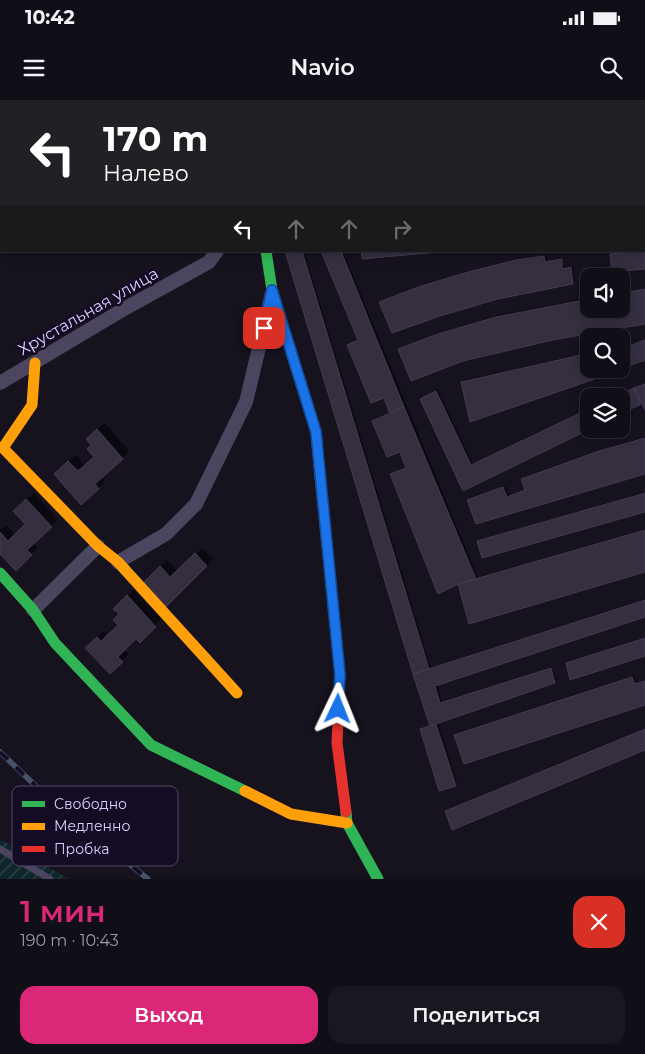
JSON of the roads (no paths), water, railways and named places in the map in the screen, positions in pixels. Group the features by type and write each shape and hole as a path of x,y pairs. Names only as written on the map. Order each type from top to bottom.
{"street":[{"name":"Хрустальная улица","path":"0,383 124,309 210,262 216,252"},
{"path":"266,252 272,290 316,432 340,675 337,743 347,823 378,879"},
{"path":"118,562 166,534 196,504 246,402 272,290"},
{"path":"34,363 32,405 3,448 98,546 118,562 237,693"},
{"path":"33,610 98,546"},
{"path":"0,573 33,610 55,643 151,745 291,814 347,823"}],"lane":[{"path":"0,849 12,856"},
{"path":"28,866 50,879"}],"railway":[{"path":"0,752 36,786"},
{"path":"132,866 148,879"}]}
